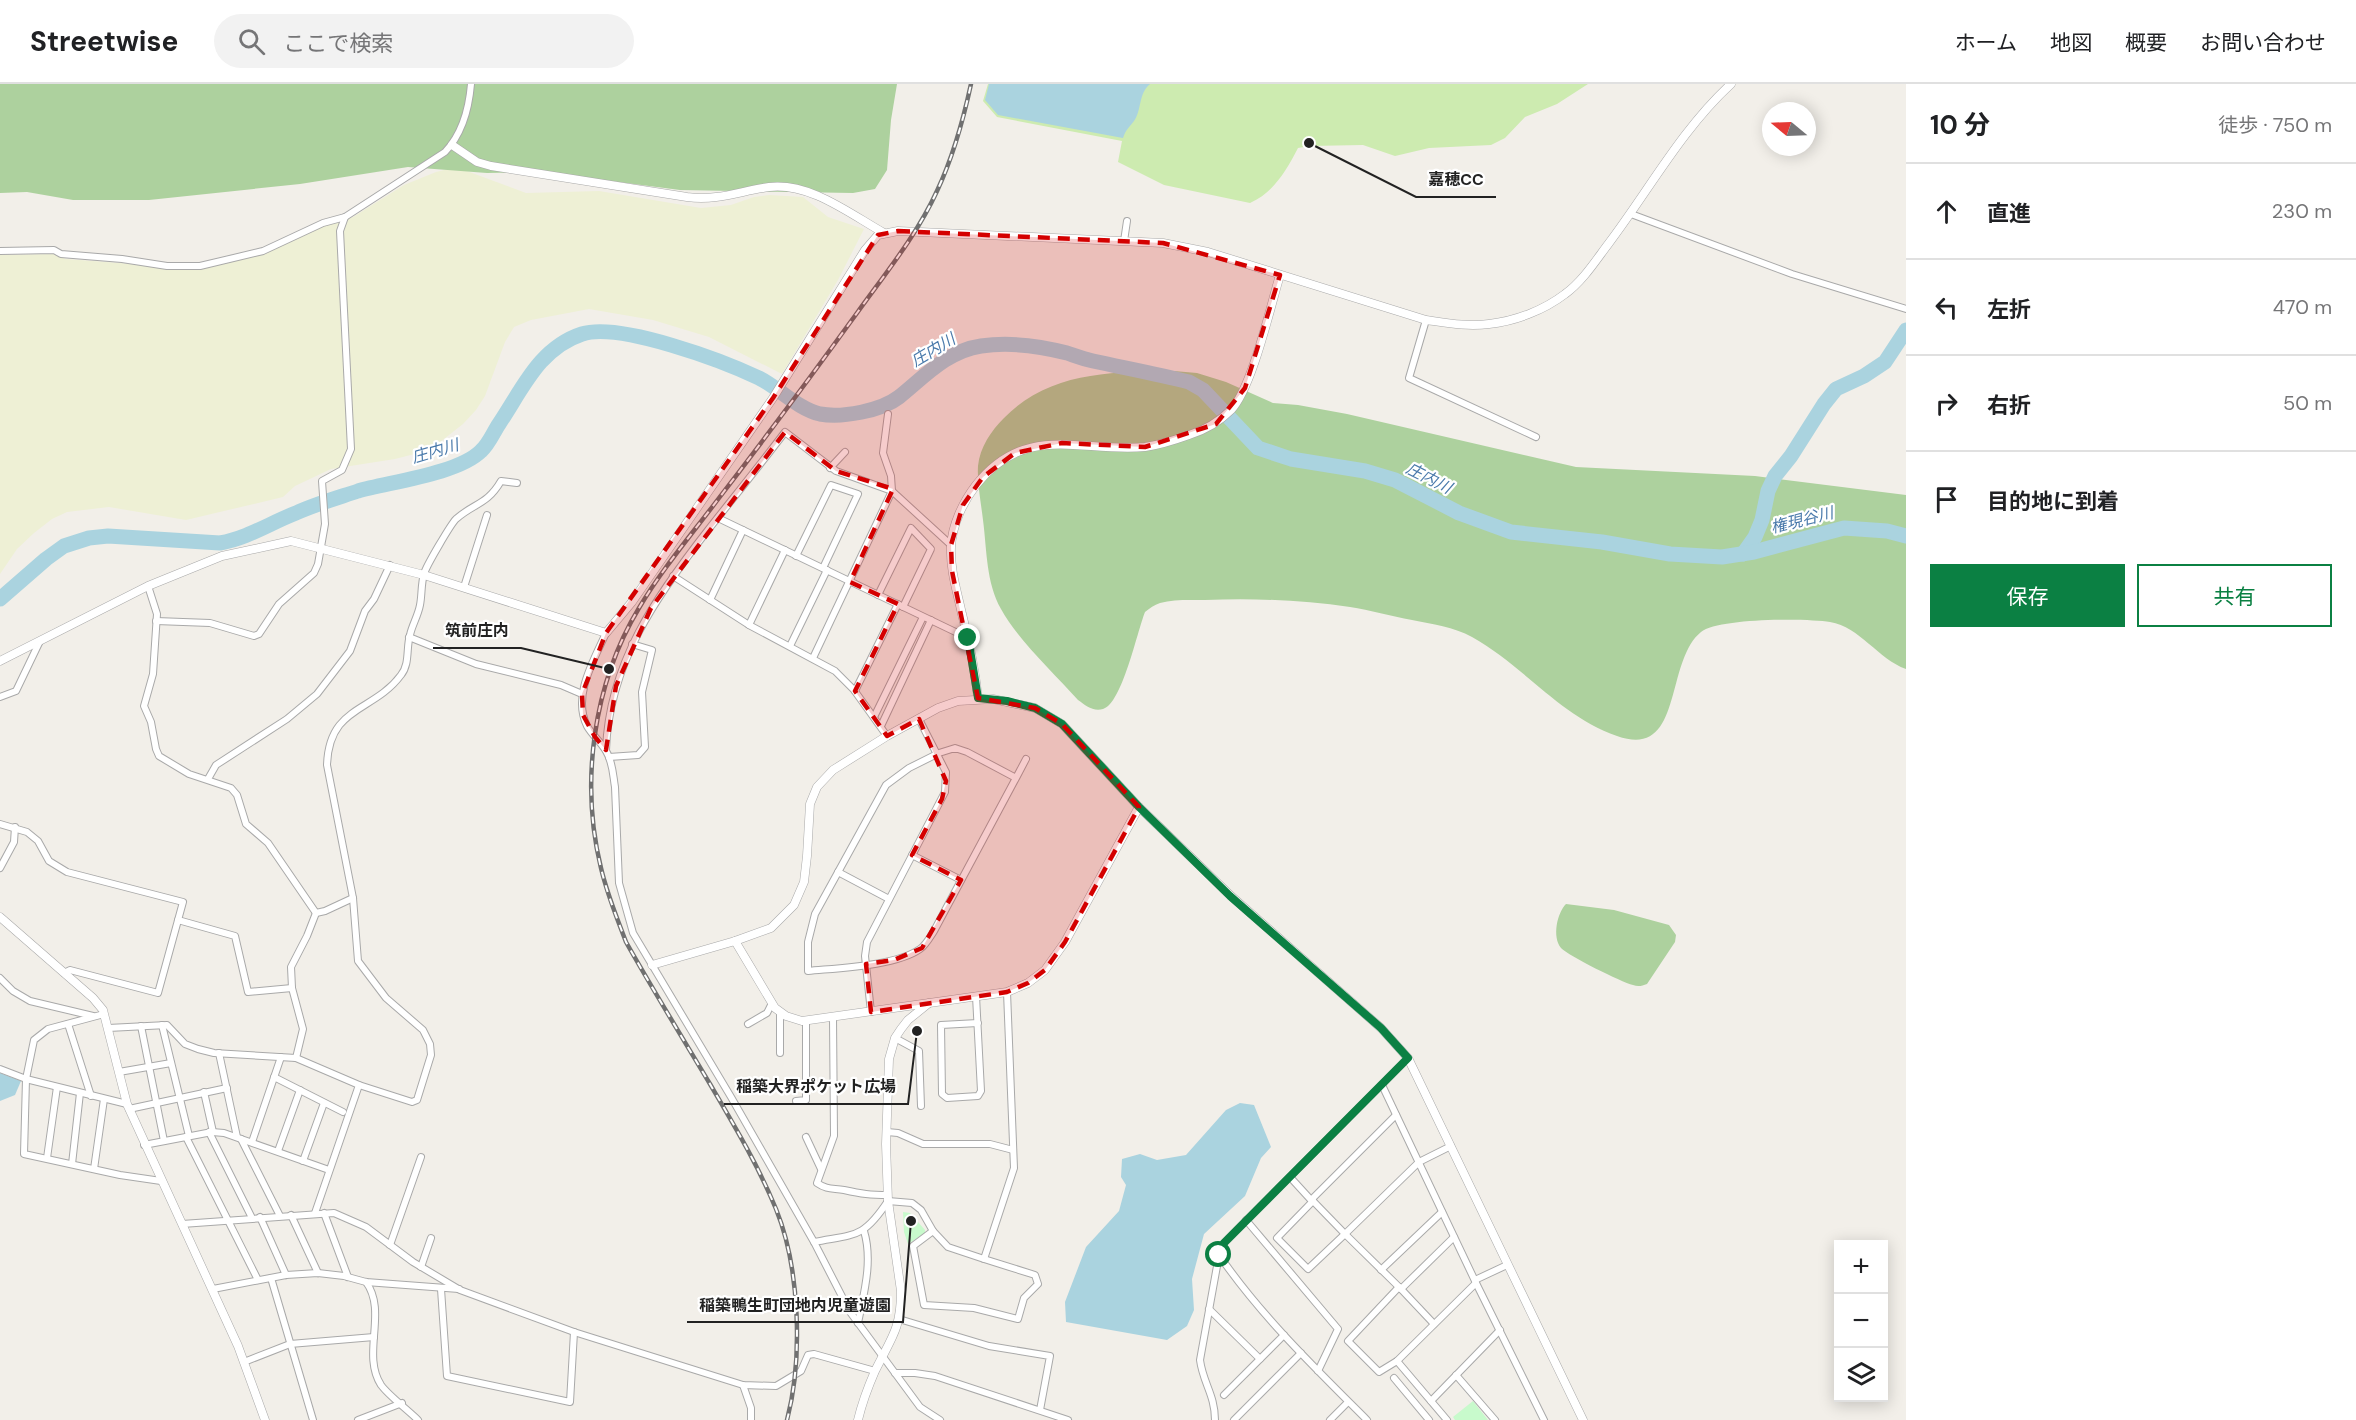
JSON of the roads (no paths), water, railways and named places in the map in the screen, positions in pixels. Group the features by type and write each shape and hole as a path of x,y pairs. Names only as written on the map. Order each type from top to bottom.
{"street":[{"path":"0,251 54,250 61,254 122,259 167,266 200,266 263,250 323,223 345,217 445,152 452,144 464,119 471,84"},
{"path":"632,644 652,650 642,692 645,747 638,755 607,753 587,726 583,715 582,694 588,673 606,633 632,602 773,398 866,250 878,235 909,232 1163,243 1208,252 1426,320 1462,326 1490,324 1519,318 1545,307 1566,294 1582,278 1631,214 1692,125 1731,84"},
{"path":"452,144 477,162 491,166 528,174 707,200 770,187 792,188 819,197 884,233"},
{"path":"1631,214 1792,274 1906,309"},
{"path":"156,621 210,623 247,636 259,634 279,604 314,573 322,547 325,524 322,481 342,470 351,450 340,231 345,217"},
{"path":"1124,241 1127,221"},
{"path":"978,698 968,638 952,571 951,545 955,524 971,491 996,465 1015,453 1036,447 1062,443 1145,447 1184,437 1216,424 1231,411 1245,388 1280,275"},
{"path":"1426,320 1409,378 1536,437"},
{"path":"813,658 892,491 891,476 883,453 888,414"},
{"path":"940,1420 921,1407 858,1323 731,1097 633,933 619,883 615,787 607,753 607,723 611,704 632,644 651,608 673,576 785,432 830,468 892,491 951,545"},
{"path":"830,468 845,452"},
{"path":"108,1028 166,1025 185,1044 219,1053 296,1058 358,1085 412,1102 417,1100 431,1055 430,1044 423,1030 386,998 358,961 353,898 327,765 330,740 343,720 393,684 403,674 407,662 409,637 420,608 424,575 455,520 490,497 501,481 517,483"},
{"path":"790,646 858,494 831,485 796,556"},
{"path":"464,587 487,515"},
{"path":"718,518 968,638"},
{"path":"855,691 931,549 911,528 878,595"},
{"path":"710,600 743,530"},
{"path":"0,661 148,586 222,556 264,545 291,541 390,565 606,633"},
{"path":"749,625 785,550"},
{"path":"208,778 216,765 287,719 317,694 350,651 365,611 374,599 390,565"},
{"path":"673,576 749,625 835,671 855,691 887,736"},
{"path":"148,586 157,614 153,674 144,706 151,722 159,756 189,774 208,778 231,788 237,795 246,824 268,843 286,866 316,913"},
{"path":"874,717 923,616"},
{"path":"881,726 932,620"},
{"path":"409,637 476,664 561,685 582,694"},
{"path":"0,697 16,691 40,641"},
{"path":"652,965 735,941 771,927 794,905 804,882 810,804 817,787 833,770 919,718 958,701 978,698 1007,701 1035,708 1062,724 1139,807 1230,896 1381,1028 1408,1058 1583,1420"},
{"path":"871,1012 866,964 867,942 945,792 946,772 939,753 919,718"},
{"path":"1016,778 962,750 950,749 895,777 886,785 815,914 807,956 808,971 894,960 909,956 922,948 934,931 961,880 1016,778 1026,759"},
{"path":"735,941 772,1003 786,1016 806,1021 931,1001 1007,992 1028,984 1045,970 1059,952 1139,807"},
{"path":"0,824 15,827 38,841 49,861 67,872 183,902 158,993 70,970 64,973"},
{"path":"0,868 14,842 15,827"},
{"path":"912,855 961,880"},
{"path":"838,872 889,899"},
{"path":"316,913 353,898"},
{"path":"296,1058 303,1029 292,988 291,967 316,913"},
{"path":"0,917 93,998 108,1028 128,1106 160,1180 213,1289 244,1362 265,1420"},
{"path":"178,920 235,936 248,992 292,988"},
{"path":"0,978 13,991 30,1001 100,1015"},
{"path":"984,1259 1013,1174 1007,992"},
{"path":"976,996 978,1023 981,1091 978,1096 947,1098 942,1094 941,1025 978,1023"},
{"path":"858,1420 875,1371 892,1341 899,1319 901,1291 888,1198 886,1132 888,1067 895,1038 908,1020 931,1001"},
{"path":"748,1024 767,1013 772,1003"},
{"path":"780,1012 780,1053"},
{"path":"100,1015 48,1029 34,1040 26,1079 24,1154 120,1175 160,1180"},
{"path":"833,1018 834,1136 817,1182 832,1191 841,1189 859,1195 888,1198 917,1206 933,1231 948,1247 1035,1275 1038,1284 1024,1298 1018,1319 975,1308 924,1305 913,1246 933,1231"},
{"path":"796,1101 806,1100 806,1021"},
{"path":"68,1024 92,1096"},
{"path":"162,1025 187,1136 258,1280"},
{"path":"141,1026 164,1141"},
{"path":"895,1038 919,1051 921,1106"},
{"path":"219,1053 239,1138 280,1216"},
{"path":"252,1142 281,1057"},
{"path":"1215,1420 1214,1397 1200,1360 1219,1255 1224,1243 1408,1058"},
{"path":"119,1072 171,1063"},
{"path":"0,1070 128,1106 226,1088"},
{"path":"274,1077 343,1112"},
{"path":"315,1213 358,1085"},
{"path":"1382,1085 1475,1282 1544,1420"},
{"path":"47,1158 57,1087"},
{"path":"278,1151 300,1090"},
{"path":"204,1092 211,1132 286,1275"},
{"path":"72,1164 80,1094"},
{"path":"94,1169 104,1099"},
{"path":"303,1161 324,1103"},
{"path":"1396,1115 1277,1238 1308,1269 1419,1162 1451,1146"},
{"path":"144,1145 211,1132 252,1142 329,1170"},
{"path":"886,1132 902,1134 923,1144 990,1144 1013,1150"},
{"path":"806,1137 822,1169"},
{"path":"390,1245 421,1157"},
{"path":"1290,1178 1434,1324"},
{"path":"814,1242 864,1231 888,1198"},
{"path":"1382,1270 1442,1212"},
{"path":"324,1213 348,1277"},
{"path":"182,1224 334,1213 350,1218 366,1227 421,1267 460,1290 574,1332 743,1385 776,1386 801,1371 808,1355 814,1354 875,1371"},
{"path":"291,1215 318,1273"},
{"path":"1246,1220 1338,1329 1318,1371"},
{"path":"858,1323 868,1266 868,1244 864,1231"},
{"path":"1454,1237 1348,1341 1379,1372 1397,1361 1475,1282 1507,1265"},
{"path":"421,1267 431,1239"},
{"path":"1219,1255 1232,1275 1284,1335 1367,1420"},
{"path":"213,1289 286,1275 318,1273 366,1282 460,1290"},
{"path":"271,1278 313,1420"},
{"path":"366,1282 374,1298 376,1318 374,1365 381,1385 418,1420"},
{"path":"441,1289 447,1376 570,1402 574,1332"},
{"path":"1209,1309 1260,1359"},
{"path":"899,1319 989,1346 1050,1356 1040,1410"},
{"path":"1431,1401 1500,1330"},
{"path":"1224,1395 1284,1335"},
{"path":"244,1362 290,1344 374,1336"},
{"path":"1234,1420 1301,1353"},
{"path":"1397,1361 1447,1420"},
{"path":"896,1373 935,1376 1068,1420"},
{"path":"1456,1375 1496,1420"},
{"path":"1394,1378 1429,1420"},
{"path":"743,1385 751,1408 751,1420"},
{"path":"1330,1420 1348,1402"},
{"path":"358,1420 402,1403"},
{"path":"380,1413 383,1420"}],"water":[{"path":"989,84 1150,84 1144,92 1134,121 1123,138 998,115 985,100"},
{"path":"0,1073 21,1081 15,1095 0,1101"},
{"path":"1240,1103 1254,1105 1271,1147 1261,1158 1245,1196 1204,1234 1192,1279 1194,1310 1187,1326 1167,1340 1066,1322 1065,1302 1086,1247 1119,1211 1126,1185 1121,1177 1122,1159 1140,1154 1157,1160 1186,1155 1226,1110"}],"waterway":[{"name":"庄内川","path":"1743,554 1755,537 1762,520 1768,491 1775,476 1791,456 1824,404 1836,389 1864,376 1885,362 1906,330"},
{"name":"庄内川","path":"0,599 64,546 89,538 108,536 220,543 249,534 304,510 358,491 456,466 484,448 524,384 554,349 582,334 599,332 621,333 645,338 722,362 759,378 812,411 829,415 872,410 891,402 947,359 969,349 981,346 1013,345 1067,353 1189,382 1203,390 1258,448 1291,459 1365,471 1395,480 1459,513 1511,532 1602,542 1670,554 1722,557 1754,552 1844,528 1887,531 1906,536"}],"railway":[{"path":"787,1420 792,1396 797,1342 794,1286 784,1233 769,1193 745,1145 636,960 619,924 603,878 595,836 592,802 595,735 601,701 611,669 623,638 639,608 657,579 823,359 920,223 948,165 971,84"}],"place":[{"name":"嘉穂CC","path":"1309,143"},
{"name":"筑前庄内","path":"609,669"},
{"name":"稲築大界ポケット広場","path":"917,1031"},
{"name":"稲築鴨生町団地内児童遊園","path":"911,1221"}],"water label":[{"name":"権現谷川","path":"1802,520"}]}
